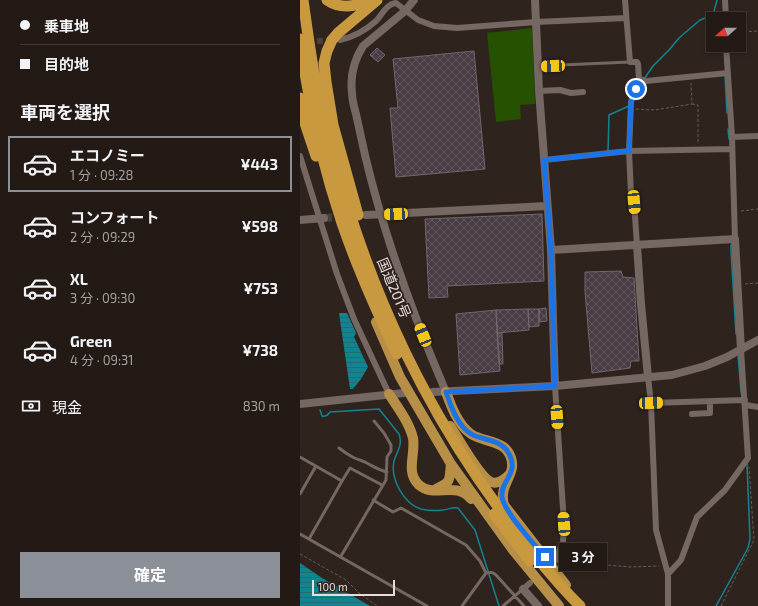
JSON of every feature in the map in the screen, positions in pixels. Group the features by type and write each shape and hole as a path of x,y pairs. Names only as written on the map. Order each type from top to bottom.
{"highway":[{"path":"303,0 317,91 342,190 374,284 405,354 442,422 490,498 551,574 580,606"},
{"name":"国道201号","path":"307,0 311,37 324,114 344,192 369,266 395,327 418,375 432,396 472,466 520,535 585,606"},
{"path":"327,0 338,6 350,6 368,0"},
{"path":"369,266 372,262 350,190 334,126 324,63 327,50 332,40 338,33 377,0"},
{"path":"300,39 316,128 335,201 367,287 395,350 437,428 483,501 515,542 570,606"},
{"name":"国道201号","path":"300,75 310,124 327,191 341,235 356,275 400,376 451,464 513,550 560,606"},
{"path":"300,98 304,120 327,191"},
{"path":"446,392 463,427 472,435 502,445 506,449 513,468 503,490 502,497 504,505 571,592"},
{"path":"389,394 407,423 413,438 411,468 415,481 420,486 432,491 452,489 464,493 469,497 495,531 513,550"},
{"path":"432,396 483,476 496,483 504,479 511,472"},
{"path":"432,491 448,483 450,479 451,464"}],"street":[{"path":"414,0 405,11 363,46 358,54 352,76 352,93 380,215 413,310 446,392"},
{"path":"535,0 537,66 551,250 555,386 564,524 563,542 556,559"},
{"path":"625,0 630,62 636,62 638,64 639,79 631,102 632,108 629,151 630,194 634,202 641,304 651,403 656,530 668,574 668,606"},
{"path":"725,0 726,12"},
{"path":"340,40 351,38 375,22 392,3 396,3 418,20 434,26 457,28 536,22 626,18"},
{"path":"668,574 681,560 697,517 724,490 748,458 735,239 732,137 726,52"},
{"path":"639,79 646,81 728,73"},
{"path":"539,91 560,90 583,92"},
{"path":"732,137 758,136"},
{"path":"544,160 629,151 732,149"},
{"path":"300,156 322,218 337,274 354,319 389,394"},
{"path":"366,215 547,206"},
{"path":"300,220 322,218"},
{"path":"551,250 735,239"},
{"path":"432,396 446,392 555,386 672,375 727,357 758,340"},
{"path":"300,404 404,393"},
{"path":"651,403 710,401 745,402 758,407"},
{"path":"692,414 710,413 710,401"},
{"path":"530,583 523,589 538,606"}],"lane":[{"path":"537,66 630,62"},
{"path":"341,556 386,480 387,457 391,451 391,445 384,433 374,421"},
{"path":"339,448 350,457 367,463 378,470 387,472"},
{"path":"300,457 342,481"},
{"path":"300,494 316,466"},
{"path":"309,539 350,468 382,485"},
{"path":"373,500 393,512 402,508 466,545 480,561 486,573"},
{"path":"300,534 427,606"},
{"path":"462,606 486,573 493,572 524,606"},
{"path":"502,606 523,589"}],"path":[{"path":"746,32 758,31"},
{"path":"690,76 692,104"},
{"path":"632,108 655,110 692,104 698,105 698,149"},
{"path":"734,211 758,209"},
{"path":"738,285 758,283"},
{"path":"721,606 754,540 748,458"},
{"path":"300,554 346,580 359,593 377,606"},
{"path":"556,559 565,567 594,564 631,567 666,566"}],"green space":[{"path":"532,28 535,104 520,105 521,119 496,122 487,33"}],"water":[{"path":"339,313 347,313 356,333 354,337 368,367 353,389 350,389"},
{"path":"300,563 322,578 370,606 300,606"}],"building":[{"path":"377,48 385,55 378,62 370,55"},
{"path":"474,51 485,169 396,177 390,108 398,108 393,59"},
{"path":"542,214 544,281 447,286 448,297 429,298 425,219"},
{"path":"621,271 623,277 634,278 639,361 631,361 630,368 592,373 585,292 585,272"},
{"path":"546,308 547,321 539,322 539,309"},
{"path":"528,309 529,330 497,333 496,310"},
{"path":"528,309 539,309 539,326 529,327"},
{"path":"496,310 500,371 460,375 456,314"},
{"path":"497,333 502,333 503,364 499,364"}],"waterway":[{"path":"644,79 653,66 679,38 700,20 713,15 717,0"},
{"path":"725,75 727,113"},
{"path":"637,94 642,83"},
{"path":"608,151 609,115 629,106"},
{"path":"728,129 729,139"},
{"path":"731,245 736,334"},
{"path":"738,354 741,392"},
{"path":"320,410 322,416 325,416 330,412 379,409 399,434 400,445 393,468 396,483 400,490 409,502 421,509 435,511 458,508 475,530 499,606"},
{"path":"716,606 748,548 750,539 747,464"}],"tunnel":[{"path":"308,42 333,40"},
{"path":"324,218 345,217"}],"route":[{"path":"545,557 504,505 502,497 503,490 513,468 509,453 502,445 472,435 463,427 446,392 555,386 551,250 544,160 629,151 632,108 631,102 636,89"}]}
